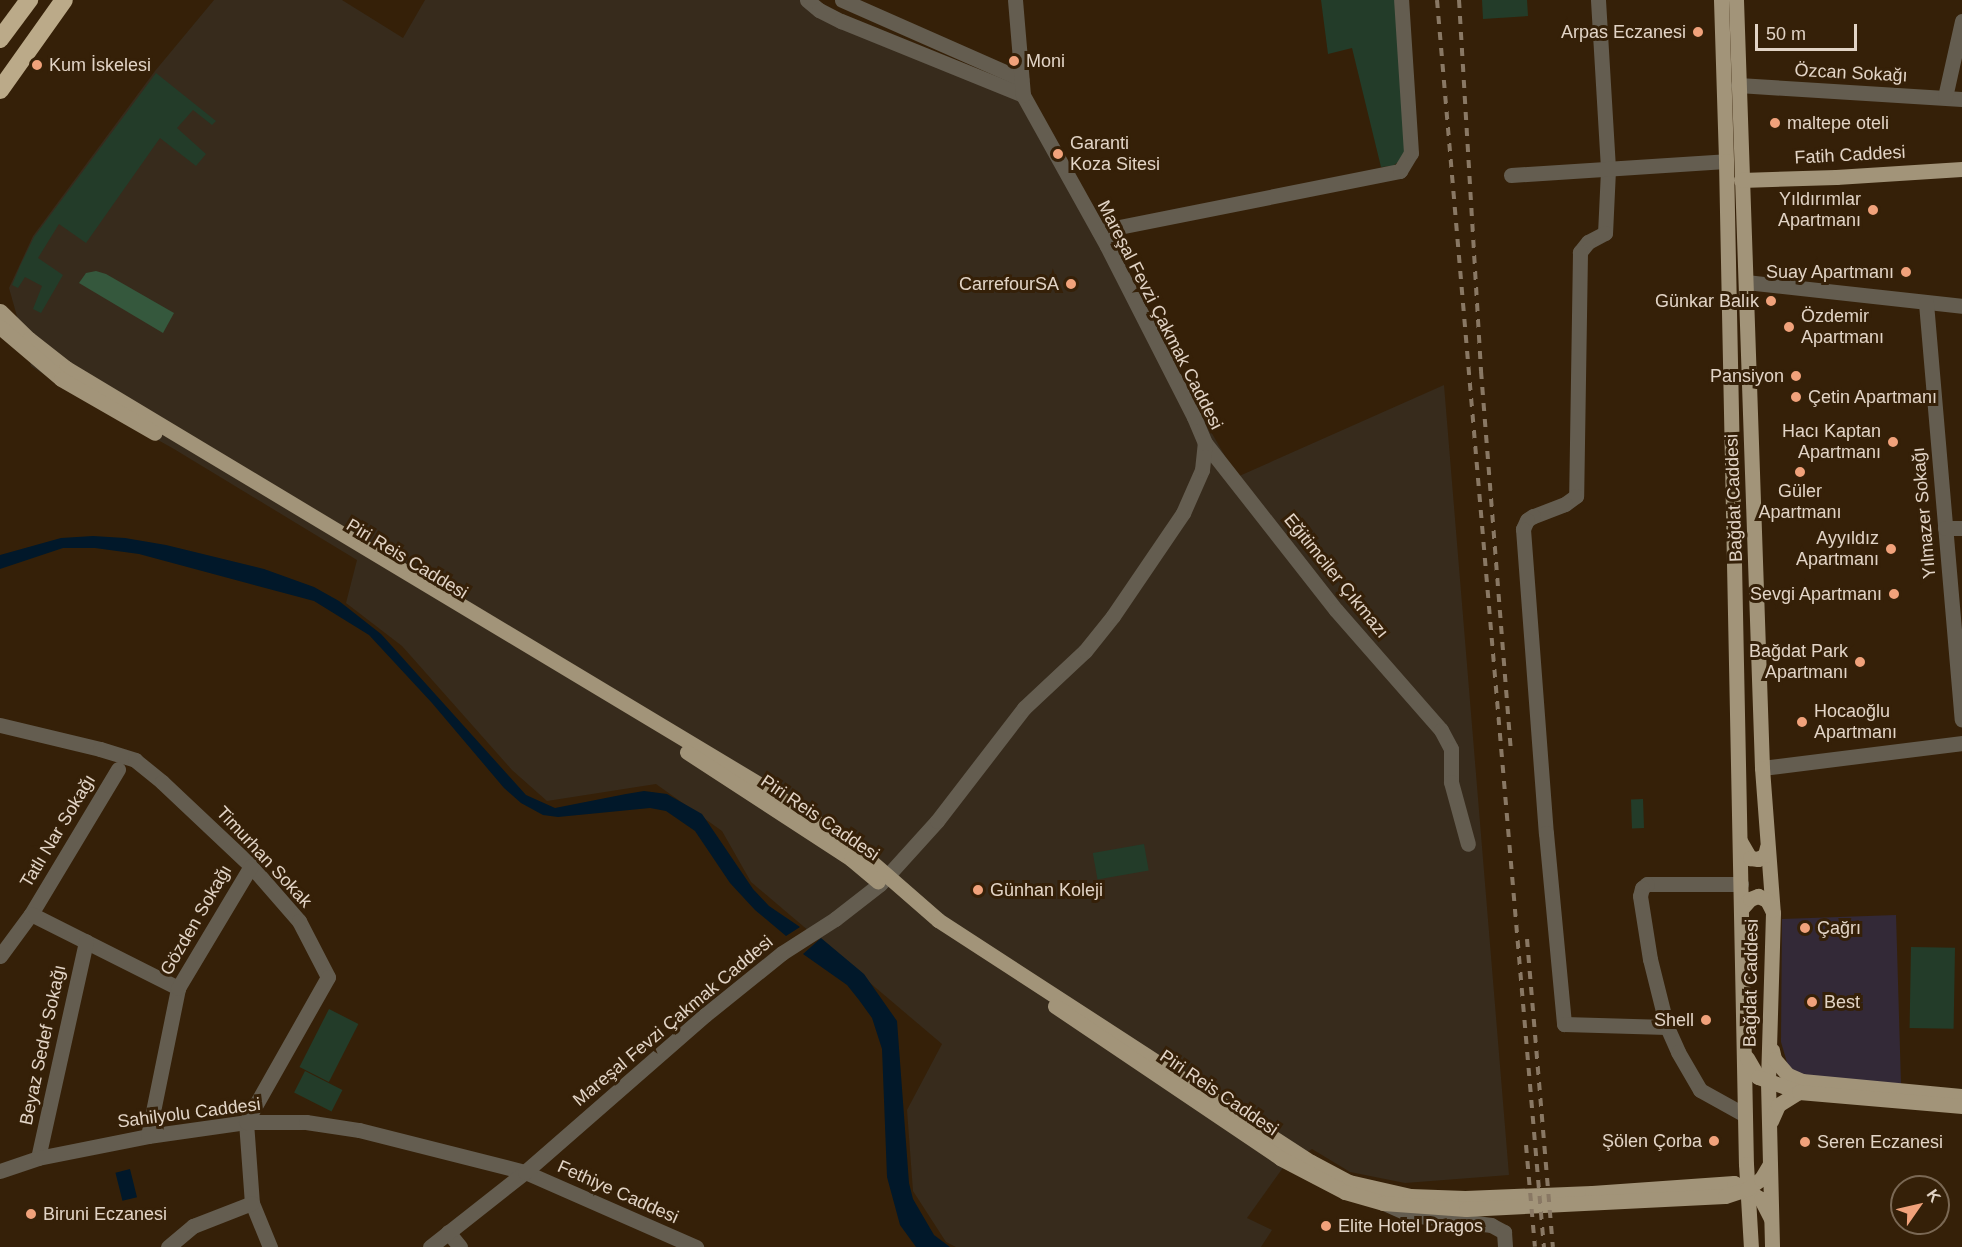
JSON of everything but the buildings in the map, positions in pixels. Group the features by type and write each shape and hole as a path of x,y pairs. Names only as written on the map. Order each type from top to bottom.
{"highway":[{"path":"0,39 29,0"},
{"path":"0,90 64,0"}],"main road":[{"name":"Bağdat Caddesi","path":"1720,0 1726,161 1745,1053 1746,1164 1735,1189"},
{"name":"Bağdat Caddesi","path":"1736,0 1762,768 1773,913 1768,1082 1772,1247"},
{"name":"Fatih Caddesi","path":"1741,180 1962,169"},
{"name":"Piri Reis Caddesi","path":"0,310 29,339 66,368 754,781 859,851 884,881 940,932 1280,1158 1345,1192 1383,1203 1466,1203 1593,1199 1735,1189"},
{"name":"Piri Reis Caddesi","path":"0,327 61,379 390,569 587,690 851,859 938,920 1311,1162 1349,1182 1382,1191 1466,1203"},
{"path":"1739,838 1750,858 1765,855 1767,847"},
{"path":"1742,908 1750,899 1758,896 1767,900 1773,913"},
{"path":"1770,1036 1774,1059 1788,1075 1802,1082 1962,1096"},
{"path":"1745,1053 1754,1072 1768,1082 1799,1092 1962,1107"},
{"path":"1769,1130 1773,1113 1778,1105 1799,1092"},
{"path":"1735,1189 1761,1179 1770,1164"},
{"path":"1735,1189 1738,1200 1749,1211"},
{"path":"1735,1189 1749,1211 1751,1247"},
{"path":"1735,1189 1761,1199 1771,1219"}],"street":[{"path":"807,0 819,10 841,21 1023,95"},
{"path":"842,0 1021,79"},
{"name":"Mareşal Fevzi Çakmak Caddesi","path":"430,1247 525,1172 705,1015 782,953 816,932 884,881 937,821 1024,708 1085,651 1113,616 1183,513 1202,470 1205,443 1099,231 1023,95 1015,0"},
{"path":"1099,231 1400,171 1411,153 1401,0"},
{"path":"1598,0 1608,170 1605,233 1588,242 1580,252 1576,496 1565,504 1527,520 1523,529 1524,549 1564,1024 1666,1027"},
{"path":"1945,97 1962,21"},
{"name":"Özcan Sokağı","path":"1738,85 1814,92 1962,99"},
{"path":"1511,175 1726,161"},
{"path":"1746,282 1962,306"},
{"name":"Yılmazer Sokağı","path":"1926,303 1962,719"},
{"name":"Eğitimciler Çıkmazı","path":"1205,443 1336,610 1441,730 1451,749 1451,782 1468,844"},
{"path":"1945,528 1962,528"},
{"name":"Timurhan Sokak","path":"0,725 135,760 162,782 251,866 299,921 328,977 246,1122"},
{"path":"1762,768 1962,743"},
{"name":"Tatlı Nar Sokağı","path":"0,956 31,914 118,769"},
{"name":"Gözden Sokağı","path":"148,1136 178,988 251,866"},
{"path":"1741,884 1647,884 1642,888 1640,896 1650,959 1666,1027 1700,1090 1745,1115"},
{"path":"31,914 178,988"},
{"name":"Beyaz Sedef Sokağı","path":"38,1158 86,940"},
{"path":"246,1122 252,1203 270,1247"},
{"name":"Sahilyolu Caddesi","path":"0,1171 38,1158 148,1136 246,1122 306,1122 359,1130 525,1172"},
{"name":"Fethiye Caddesi","path":"525,1172 696,1247"},
{"path":"168,1247 193,1226 252,1203"},
{"path":"1383,1203 1411,1215 1491,1225 1504,1232 1505,1247"},
{"path":"448,1232 460,1247"}],"shaded area":[{"path":"214,0 342,0 403,38 425,0 806,0 1020,99 1237,477 1444,385 1509,1175 1405,1183 1350,1172 1312,1149 1282,1169 1247,1218 1272,1230 1261,1247 956,1247 946,1242 913,1191 907,1110 942,1044 751,882 722,831 656,784 547,801 512,770 402,646 346,603 357,560 174,449 65,388 31,366 9,288 33,236 155,71"},
{"path":"1896,915 1901,1084 1803,1079 1788,1066 1781,1042 1782,919"}],"green space":[{"path":"1321,0 1396,0 1406,146 1402,159 1393,166 1381,167 1352,48 1328,54"},
{"path":"1482,0 1527,0 1528,16 1483,19"},
{"path":"156,73 216,121 212,125 193,110 177,128 206,154 196,166 160,138 86,243 59,224 38,258 63,275 41,313 33,309 42,286 25,277 18,288 12,285 34,237"},
{"path":"96,271 106,274 174,313 163,333 79,283 86,273"},
{"path":"1631,799 1643,799 1644,828 1632,828"},
{"path":"1144,844 1149,871 1097,880 1093,853"},
{"path":"1911,947 1955,948 1954,1029 1910,1028"},
{"path":"329,1009 358,1024 329,1082 299,1067"},
{"path":"305,1071 342,1090 332,1111 294,1092"}],"water":[{"path":"93,536 125,538 166,545 264,569 314,587 339,601 381,634 526,795 555,808 644,791 667,794 702,814 753,889 769,906 800,927 786,936 755,910 730,883 695,831 666,811 650,808 558,817 543,815 521,803 504,788 432,703 369,635 314,601 139,554 95,548 63,548 0,569 0,555 61,538"},
{"path":"821,938 864,974 897,1021 909,1183 913,1199 934,1235 950,1247 916,1247 900,1225 887,1177 882,1049 872,1018 847,985 803,954"},
{"path":"130,1169 137,1197 122,1201 115,1173"}],"railway":[{"path":"1437,0 1544,1247"},
{"path":"1459,0 1481,371 1511,754"},
{"path":"1527,939 1553,1247"},
{"path":"1526,1145 1535,1247"}],"place":[{"name":"Arpas Eczanesi","path":"1698,32"},
{"name":"Moni","path":"1014,61"},
{"name":"Kum İskelesi","path":"37,65"},
{"name":"maltepe oteli","path":"1775,123"},
{"name":"Garanti Koza Sitesi","path":"1058,154"},
{"name":"Yıldırımlar Apartmanı","path":"1873,210"},
{"name":"Suay Apartmanı","path":"1906,272"},
{"name":"CarrefourSA","path":"1071,284"},
{"name":"Günkar Balık","path":"1771,301"},
{"name":"Özdemir Apartmanı","path":"1789,327"},
{"name":"Pansiyon","path":"1796,376"},
{"name":"Çetin Apartmanı","path":"1796,397"},
{"name":"Hacı Kaptan Apartmanı","path":"1893,442"},
{"name":"Güler Apartmanı","path":"1800,472"},
{"name":"Ayyıldız Apartmanı","path":"1891,549"},
{"name":"Sevgi Apartmanı","path":"1894,594"},
{"name":"Bağdat Park Apartmanı","path":"1860,662"},
{"name":"Hocaoğlu Apartmanı","path":"1802,722"},
{"name":"Günhan Koleji","path":"978,890"},
{"name":"Çağrı","path":"1805,928"},
{"name":"Best","path":"1812,1002"},
{"name":"Shell","path":"1706,1020"},
{"name":"Şölen Çorba","path":"1714,1141"},
{"name":"Seren Eczanesi","path":"1805,1142"},
{"name":"Biruni Eczanesi","path":"31,1214"},
{"name":"Elite Hotel Dragos","path":"1326,1226"}]}
